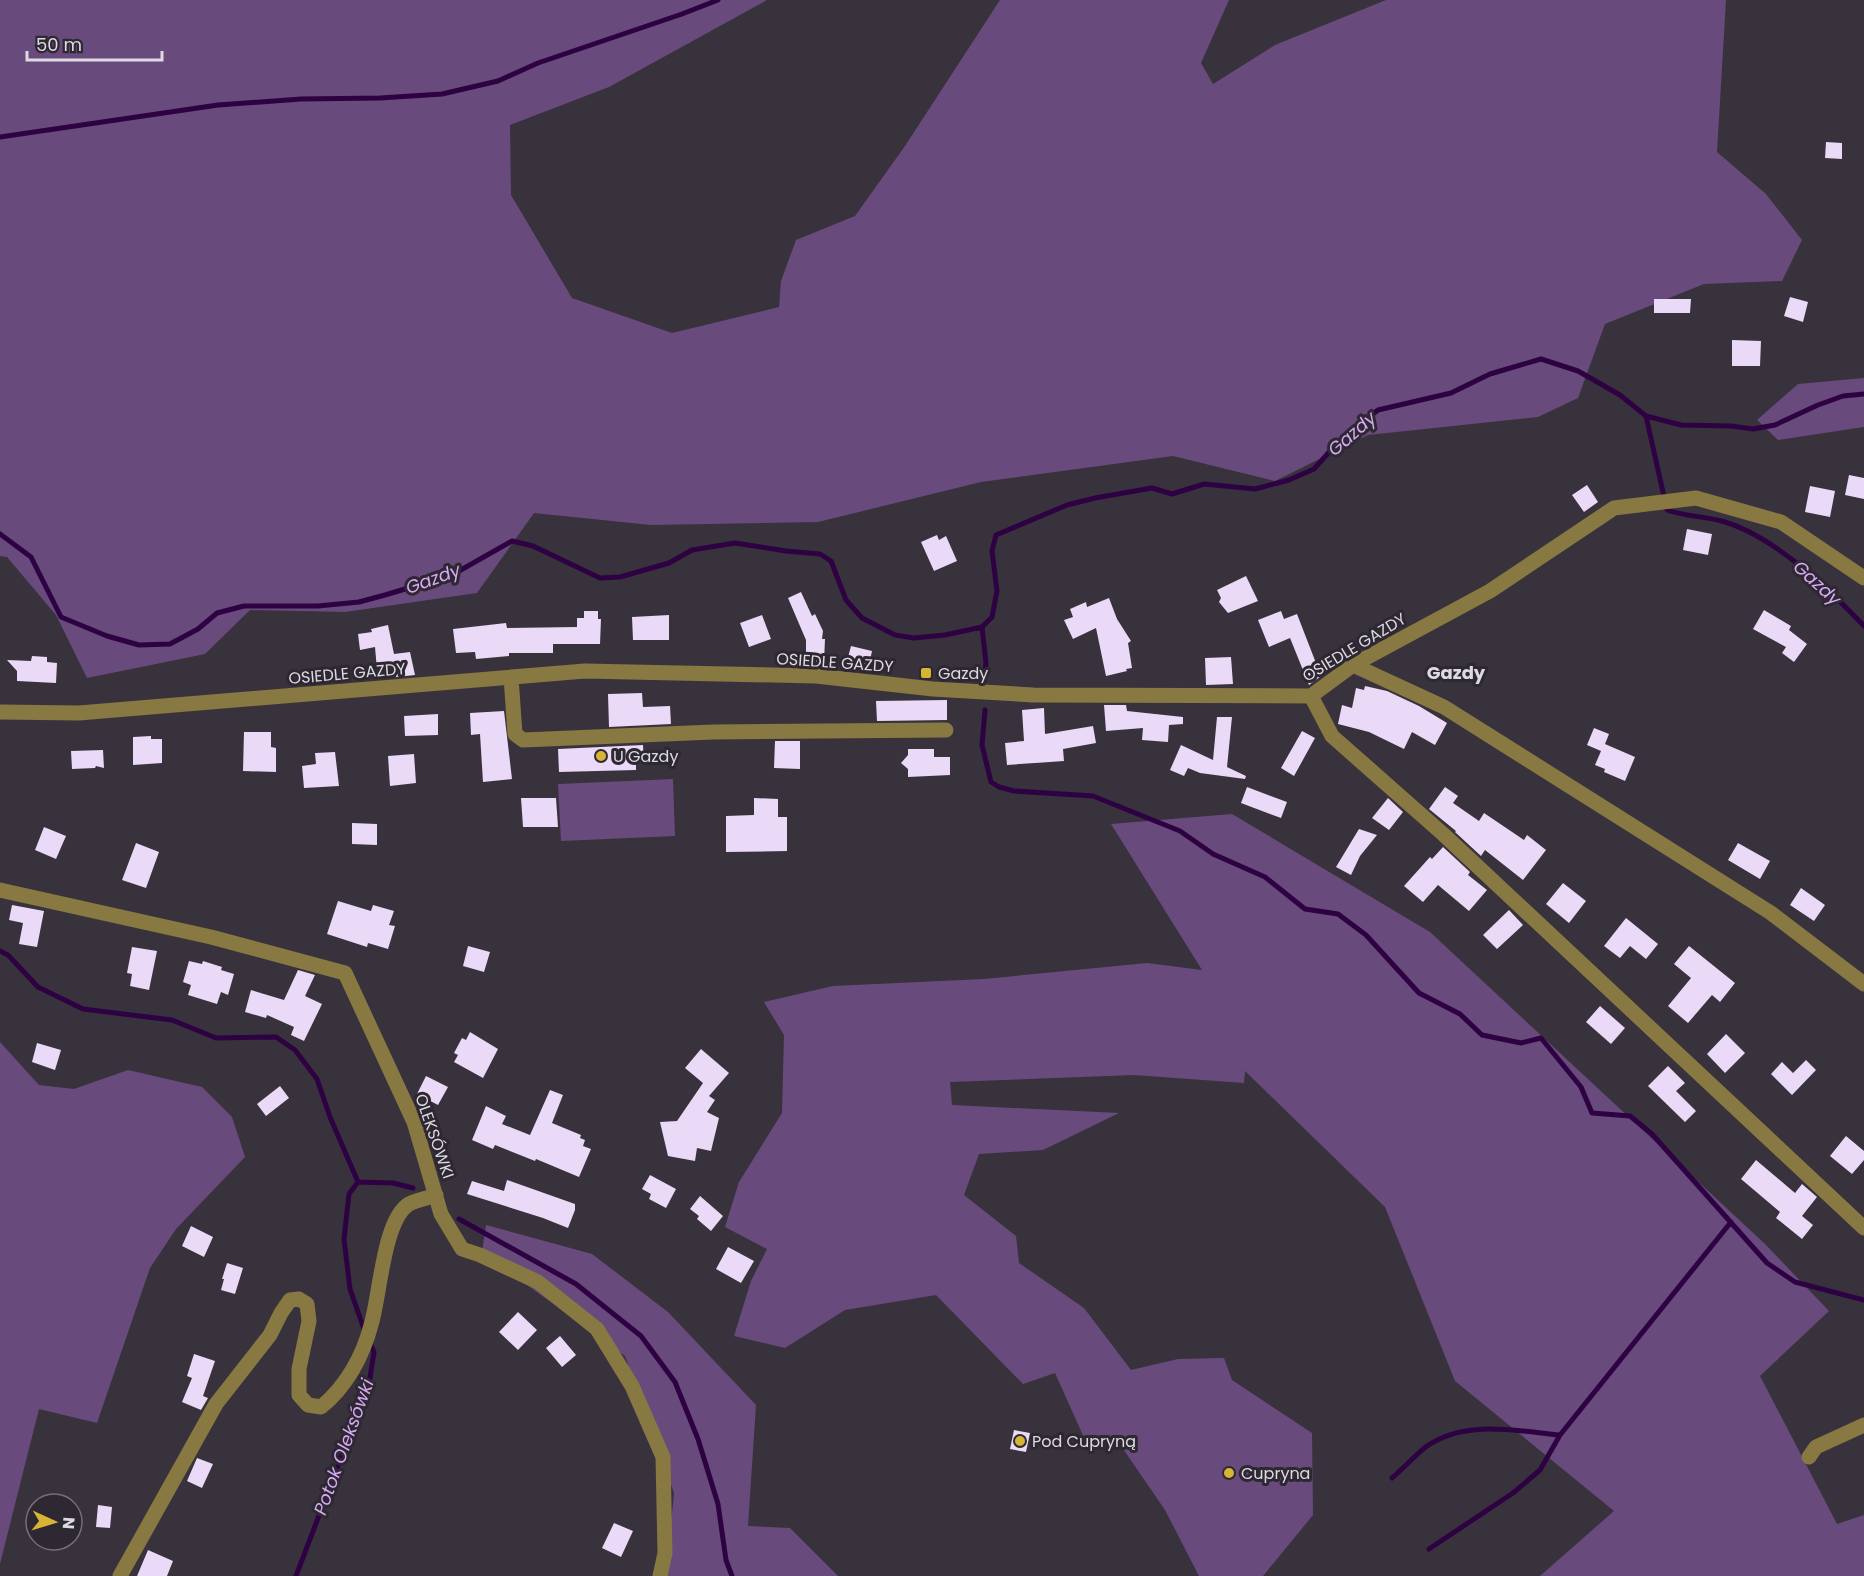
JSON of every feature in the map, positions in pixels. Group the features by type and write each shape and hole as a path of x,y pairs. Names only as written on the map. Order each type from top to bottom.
{"street":[{"name":"OSIEDLE GAZDY","path":"0,712 79,713 585,671 816,676 933,689 1033,695 1311,696 1353,665 1490,591 1614,508 1696,498 1781,522 1864,578"},
{"path":"1353,665 1454,713 1771,913 1864,984"},
{"path":"511,677 515,734 523,740 713,732 946,730"},
{"path":"1311,696 1332,736 1443,834 1864,1228"},
{"name":"OLEKSÓWKI","path":"0,890 211,937 345,973 414,1122 441,1214 462,1249 538,1282 597,1329 632,1386 663,1457 665,1553 660,1576"},
{"path":"120,1576 216,1404 270,1335 290,1300 299,1299 307,1304 309,1321 299,1369 299,1395 308,1405 321,1407 336,1395 355,1366 371,1326 392,1227 408,1204 436,1195"},
{"path":"1809,1457 1816,1447 1864,1425"}],"shaded area":[{"path":"0,0 767,0 609,87 510,125 511,195 572,298 672,333 779,307 781,281 796,240 855,216 905,146 1000,0 1229,0 1201,63 1213,84 1275,45 1386,0 1726,0 1717,152 1766,194 1802,240 1782,281 1704,284 1605,324 1578,398 1538,417 1368,435 1275,481 1173,456 981,482 818,522 651,525 534,513 477,593 345,612 250,610 205,654 87,678 56,615 7,557 0,556"},
{"path":"1864,378 1864,427 1778,440 1757,420 1798,384"},
{"path":"673,779 675,836 561,841 558,784"},
{"path":"1232,814 1430,932 1765,1244 1829,1311 1760,1376 1837,1524 1864,1515 1864,1576 1540,1576 1614,1511 1455,1381 1385,1207 1245,1071 1244,1083 1134,1075 950,1082 952,1105 1119,1113 1043,1150 979,1154 964,1195 1016,1236 1019,1263 1084,1308 1131,1370 1178,1359 1224,1358 1232,1380 1312,1433 1313,1515 1263,1576 1199,1576 1165,1510 1117,1440 1090,1451 1055,1373 1023,1384 936,1295 845,1310 785,1348 734,1336 751,1281 767,1249 725,1227 739,1182 782,1113 784,1035 764,1002 833,986 984,979 1147,963 1202,970 1111,824"},
{"path":"0,1042 39,1085 74,1089 128,1070 202,1087 232,1117 245,1157 176,1229 150,1268 97,1423 39,1409 0,1564"},
{"path":"486,1225 592,1254 668,1312 756,1405 748,1526 790,1528 838,1576 666,1576 674,1493 625,1356 482,1252"}],"building":[{"path":"1826,142 1842,143 1842,159 1825,158"},
{"path":"1790,297 1808,302 1803,322 1784,316"},
{"path":"1654,299 1691,299 1690,313 1654,313"},
{"path":"1732,340 1761,341 1760,366 1732,366"},
{"path":"1849,475 1864,478 1864,499 1845,495"},
{"path":"1587,485 1598,502 1584,512 1572,495"},
{"path":"1810,486 1835,491 1830,517 1805,512"},
{"path":"1687,529 1712,534 1708,555 1683,550"},
{"path":"937,535 939,540 946,536 957,561 934,571 921,542"},
{"path":"1246,576 1258,601 1228,613 1219,602 1221,598 1217,590"},
{"path":"801,592 812,616 815,614 823,631 824,662 806,661 806,640 788,598"},
{"path":"1109,598 1117,619 1131,641 1128,643 1132,668 1106,676 1096,628 1073,639 1064,620 1073,617 1070,609 1086,602 1087,607"},
{"path":"1764,610 1791,626 1789,630 1807,644 1794,662 1782,653 1786,647 1753,629"},
{"path":"584,611 598,611 598,619 601,619 600,644 553,644 553,653 509,653 509,656 476,659 475,652 456,653 453,629 506,623 507,628 577,627 577,618 584,618"},
{"path":"1281,611 1284,619 1297,614 1321,676 1309,685 1290,638 1269,647 1258,620"},
{"path":"669,615 669,640 633,640 632,617"},
{"path":"762,615 771,639 749,647 740,623"},
{"path":"388,625 394,654 410,652 415,675 396,677 395,668 377,670 375,647 360,650 358,634 372,632 371,629"},
{"path":"851,646 872,651 868,670 846,665"},
{"path":"32,656 47,657 47,662 57,663 56,683 17,681 17,671 7,660 31,661"},
{"path":"1231,657 1233,684 1206,685 1205,658"},
{"path":"1365,686 1387,691 1419,706 1447,723 1435,745 1412,732 1404,749 1369,732 1338,724 1342,705 1352,708 1356,688 1364,690"},
{"path":"642,693 643,707 670,706 671,724 609,727 608,694"},
{"path":"947,700 947,720 877,721 876,701"},
{"path":"1104,705 1126,705 1127,711 1183,717 1183,724 1169,725 1168,742 1142,740 1143,728 1106,731"},
{"path":"1044,708 1045,734 1093,726 1096,743 1063,749 1064,761 1007,765 1005,743 1024,741 1022,710"},
{"path":"504,711 512,779 483,782 480,734 471,735 470,713"},
{"path":"438,714 438,735 405,736 404,716"},
{"path":"1217,717 1232,717 1227,767 1246,776 1245,779 1200,773 1188,768 1184,776 1170,770 1181,745 1213,760"},
{"path":"1594,728 1609,734 1605,744 1635,757 1625,781 1604,772 1605,769 1595,765 1601,751 1587,745"},
{"path":"1302,731 1315,738 1294,776 1281,768"},
{"path":"244,732 271,732 271,747 276,748 276,772 243,771"},
{"path":"151,736 151,739 162,739 162,763 133,765 133,737"},
{"path":"775,741 800,741 800,769 774,768"},
{"name":"U Gazdy","path":"643,745 644,763 636,763 636,770 559,772 558,749"},
{"path":"908,749 934,749 934,757 950,757 950,775 908,777 908,769 901,763 908,755"},
{"path":"103,750 104,768 96,766 95,768 72,769 71,751"},
{"path":"335,752 339,786 304,788 302,766 316,764 315,753"},
{"path":"414,754 416,783 390,786 388,756"},
{"path":"1247,787 1287,802 1281,818 1241,803"},
{"path":"1445,787 1458,796 1453,803 1479,821 1484,813 1524,840 1527,835 1546,850 1523,880 1485,850 1481,856 1429,809"},
{"path":"521,798 556,798 558,827 523,827"},
{"path":"754,798 778,799 778,817 787,817 787,851 726,852 726,816 754,815"},
{"path":"1388,798 1403,812 1389,830 1372,818"},
{"path":"352,823 377,824 377,845 352,844"},
{"path":"44,827 66,836 56,859 35,850"},
{"path":"1359,829 1377,835 1360,856 1351,875 1336,867"},
{"path":"136,843 159,852 146,888 122,880"},
{"path":"1738,843 1770,861 1760,879 1728,860"},
{"path":"1443,847 1470,872 1468,875 1487,890 1469,911 1438,885 1423,902 1404,886 1430,857 1432,859"},
{"path":"1563,883 1586,901 1569,923 1546,904"},
{"path":"1801,888 1825,905 1814,921 1790,905"},
{"path":"338,901 371,911 373,905 394,911 389,925 395,926 388,949 368,943 367,947 327,934"},
{"path":"12,905 44,911 37,947 19,944 23,923 9,920"},
{"path":"1509,910 1523,925 1497,949 1483,935"},
{"path":"1626,918 1658,944 1646,959 1630,946 1620,958 1604,946"},
{"path":"468,946 490,952 484,972 463,966"},
{"path":"1689,946 1735,983 1720,1002 1712,995 1688,1023 1668,1006 1691,978 1674,964"},
{"path":"132,947 157,951 149,990 130,986 132,974 127,973"},
{"path":"189,961 202,964 203,961 222,967 221,970 234,974 228,995 221,992 217,1004 188,995 191,985 183,982"},
{"path":"298,970 315,975 305,996 322,1004 304,1041 291,1035 294,1027 267,1015 266,1018 245,1012 251,990 284,1000"},
{"path":"1600,1006 1625,1028 1611,1044 1586,1022"},
{"path":"470,1032 498,1049 483,1078 454,1062 458,1055 454,1053 462,1038 466,1040"},
{"path":"1726,1034 1745,1053 1725,1073 1707,1054"},
{"path":"37,1043 61,1050 55,1070 32,1062"},
{"path":"701,1049 729,1073 709,1096 715,1100 707,1112 719,1118 711,1151 697,1148 695,1161 668,1156 660,1122 677,1121 703,1083 685,1068"},
{"path":"1806,1060 1816,1070 1792,1095 1771,1074 1782,1062 1793,1073"},
{"path":"1668,1066 1685,1083 1676,1091 1696,1111 1685,1122 1648,1086"},
{"path":"426,1076 448,1087 438,1105 417,1094"},
{"path":"280,1086 289,1098 266,1116 257,1104"},
{"path":"550,1090 563,1095 552,1123 581,1135 580,1138 585,1140 583,1146 591,1149 579,1177 536,1159 535,1161 495,1145 493,1149 472,1140 486,1106 506,1116 502,1124 530,1135"},
{"path":"1846,1136 1864,1151 1864,1160 1852,1174 1830,1156"},
{"path":"1756,1160 1795,1193 1802,1184 1817,1197 1802,1216 1813,1225 1802,1239 1776,1218 1780,1212 1741,1179"},
{"path":"650,1175 676,1189 666,1208 649,1199 651,1194 642,1189"},
{"path":"507,1180 575,1204 568,1228 467,1194 472,1181 504,1191"},
{"path":"700,1196 723,1216 711,1231 697,1219 699,1216 690,1209"},
{"path":"191,1226 213,1237 204,1257 182,1246"},
{"path":"728,1247 754,1261 741,1283 716,1269"},
{"path":"227,1263 243,1268 235,1294 221,1290"},
{"path":"518,1312 537,1330 518,1350 499,1332"},
{"path":"560,1336 576,1355 562,1367 546,1348"},
{"path":"194,1354 215,1361 203,1396 208,1398 201,1410 182,1402 192,1378 187,1376"},
{"name":"Pod Cupryną","path":"1014,1430 1030,1433 1026,1452 1010,1449"},
{"path":"197,1458 213,1464 202,1488 187,1481"},
{"path":"98,1505 112,1507 110,1528 96,1527"},
{"path":"614,1523 633,1531 621,1557 602,1548"},
{"path":"148,1550 173,1561 167,1576 137,1576"}],"waterway":[{"path":"0,137 218,105 301,99 380,98 442,94 498,81 538,63 718,0"},
{"name":"Gazdy","path":"0,534 31,557 61,617 107,636 139,645 170,644 198,629 217,613 244,606 318,606 359,602 385,595 452,575 512,541 533,546 600,578 620,577 669,563 692,550 735,543 820,554 831,561 846,600 862,618 895,635 914,638 945,635 982,627 992,617 997,591 992,551 996,535 1067,505 1095,498 1152,488 1172,494 1204,484 1255,489 1289,480 1314,469 1339,441 1378,410 1451,393 1490,374 1541,359 1578,371 1620,395 1646,416 1667,510 1725,522 1763,539 1818,581 1864,626"},
{"path":"1646,416 1681,425 1753,429 1775,425 1843,396 1864,394"},
{"path":"982,627 986,663 984,678"},
{"path":"985,710 982,745 991,782 1014,791 1093,796 1180,831 1213,854 1265,877 1305,909 1338,914 1366,935 1419,993 1460,1014 1482,1035 1521,1043 1541,1038 1581,1087 1592,1113 1630,1116 1652,1134 1767,1263 1795,1282 1864,1300"},
{"name":"Potok Oleksówki","path":"0,951 8,955 38,987 83,1009 172,1020 216,1038 276,1037 295,1050 317,1079 330,1117 358,1182 349,1194 344,1239 350,1289 365,1332"},
{"path":"358,1182 393,1183 413,1188"},
{"path":"459,1219 576,1284 641,1336 675,1382 698,1439 718,1504 726,1560 732,1576"},
{"path":"1429,1549 1513,1493 1540,1470 1560,1435 1731,1222"},
{"name":"Potok Oleksówki","path":"296,1576 369,1384 374,1352 369,1341"},
{"path":"1392,1478 1427,1446 1458,1432 1492,1429 1560,1435"}],"place":[{"name":"Gazdy","path":"926,673"},
{"name":"U Gazdy","path":"601,756"},
{"name":"Pod Cupryną","path":"1020,1441"},
{"name":"Cupryna","path":"1229,1473"}],"district":[{"name":"Gazdy","path":"1456,673"}]}
